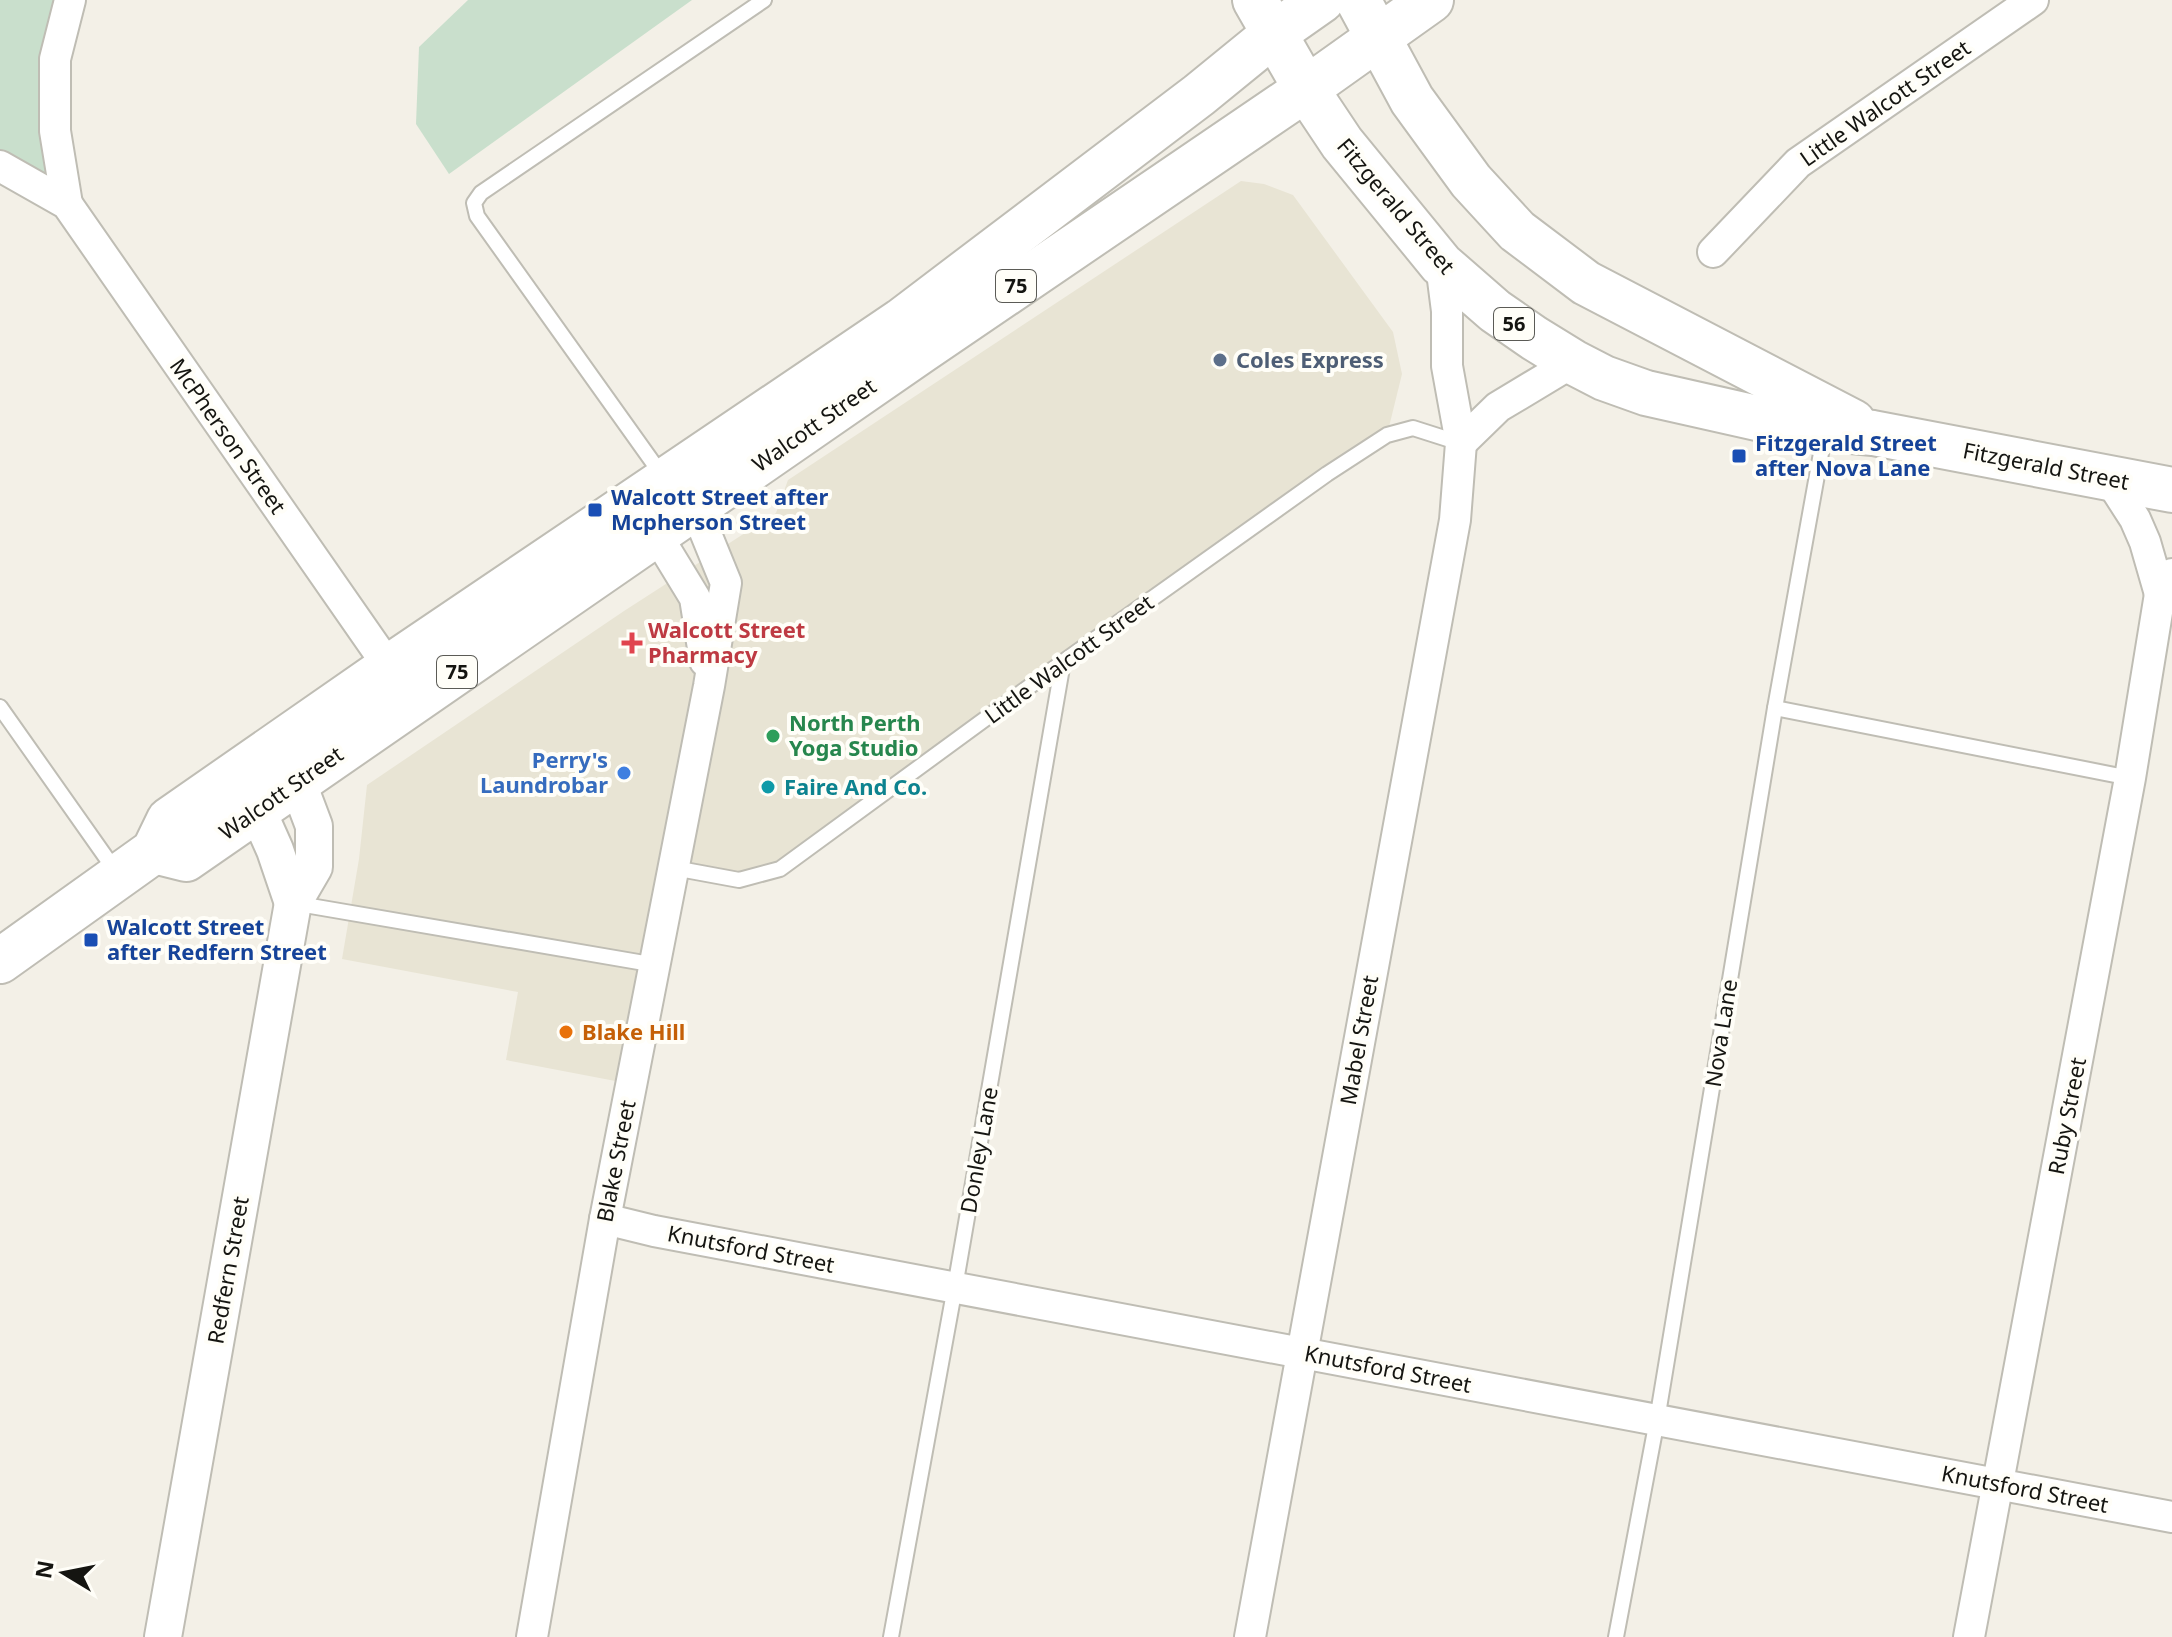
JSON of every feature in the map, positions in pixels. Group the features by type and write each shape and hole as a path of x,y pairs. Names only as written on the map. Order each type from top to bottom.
{"main road":[{"name":"Walcott Street","path":"154,851 186,859 656,534 681,494 901,321 1199,95 1265,16 1322,0"},
{"name":"Walcott Street","path":"0,961 154,851 169,820 389,667 681,494 1306,89 1368,19 1431,0"},
{"name":"Fitzgerald Street","path":"1265,16 1306,89 1342,143 1441,264 1495,311 1573,362 1604,378 1646,393 1788,425 1873,433 2172,490"},
{"name":"Fitzgerald Street","path":"1368,19 1420,112 1471,181 1517,231 1586,283 1873,433"}],"street":[{"name":"McPherson Street","path":"70,0 55,59 55,131 67,204 389,667"},
{"name":"Little Walcott Street","path":"1713,252 1798,163 2033,0"},
{"name":"McPherson Street","path":"0,166 67,204"},
{"name":"Mabel Street","path":"1250,1637 1455,520 1461,443 1447,366 1447,311 1441,264"},
{"path":"1461,443 1498,407 1573,362"},
{"name":"Ruby Street","path":"1969,1637 2166,584 2140,530 2108,477"},
{"name":"Blake Street","path":"532,1637 605,1219 656,965 726,583 681,494"},
{"name":"Blake Street","path":"656,534 695,598 709,686"},
{"name":"Redfern Street","path":"163,1637 293,903 314,867 314,826 281,741"},
{"name":"Redfern Street","path":"239,770 275,850 293,903"},
{"name":"Knutsford Street","path":"605,1219 654,1231 2172,1517"}],"lane":[{"path":"681,494 477,216 474,203 481,193 764,0"},
{"name":"Little Walcott Street","path":"674,868 739,880 780,869 1063,662 1327,474 1387,435 1413,428 1461,443"},
{"name":"Nova Lane","path":"1616,1637 1657,1420 1775,708 1825,429"},
{"name":"Donley Lane","path":"891,1637 1063,662"},
{"path":"0,707 119,876"},
{"path":"1775,708 2130,778"},
{"path":"293,903 656,965"}],"shaded area":[{"path":"1241,181 1264,184 1293,195 1393,332 1402,374 1387,435 780,869 739,880 674,868 631,1084 506,1060 518,992 342,959 359,859 367,785 624,611 776,513 788,480"}],"green space":[{"path":"0,0 70,0 67,204 0,171"},
{"path":"468,0 692,0 449,174 416,124 419,47"}],"place":[{"name":"Coles Express","path":"1220,360"},
{"name":"Fitzgerald Street after Nova Lane","path":"1739,456"},
{"name":"Walcott Street after Mcpherson Street","path":"595,510"},
{"name":"Walcott Street Pharmacy","path":"632,643"},
{"name":"North Perth Yoga Studio","path":"773,736"},
{"name":"Perry's Laundrobar","path":"624,773"},
{"name":"Faire And Co.","path":"768,787"},
{"name":"Walcott Street after Redfern Street","path":"91,940"},
{"name":"Blake Hill","path":"566,1032"}]}
